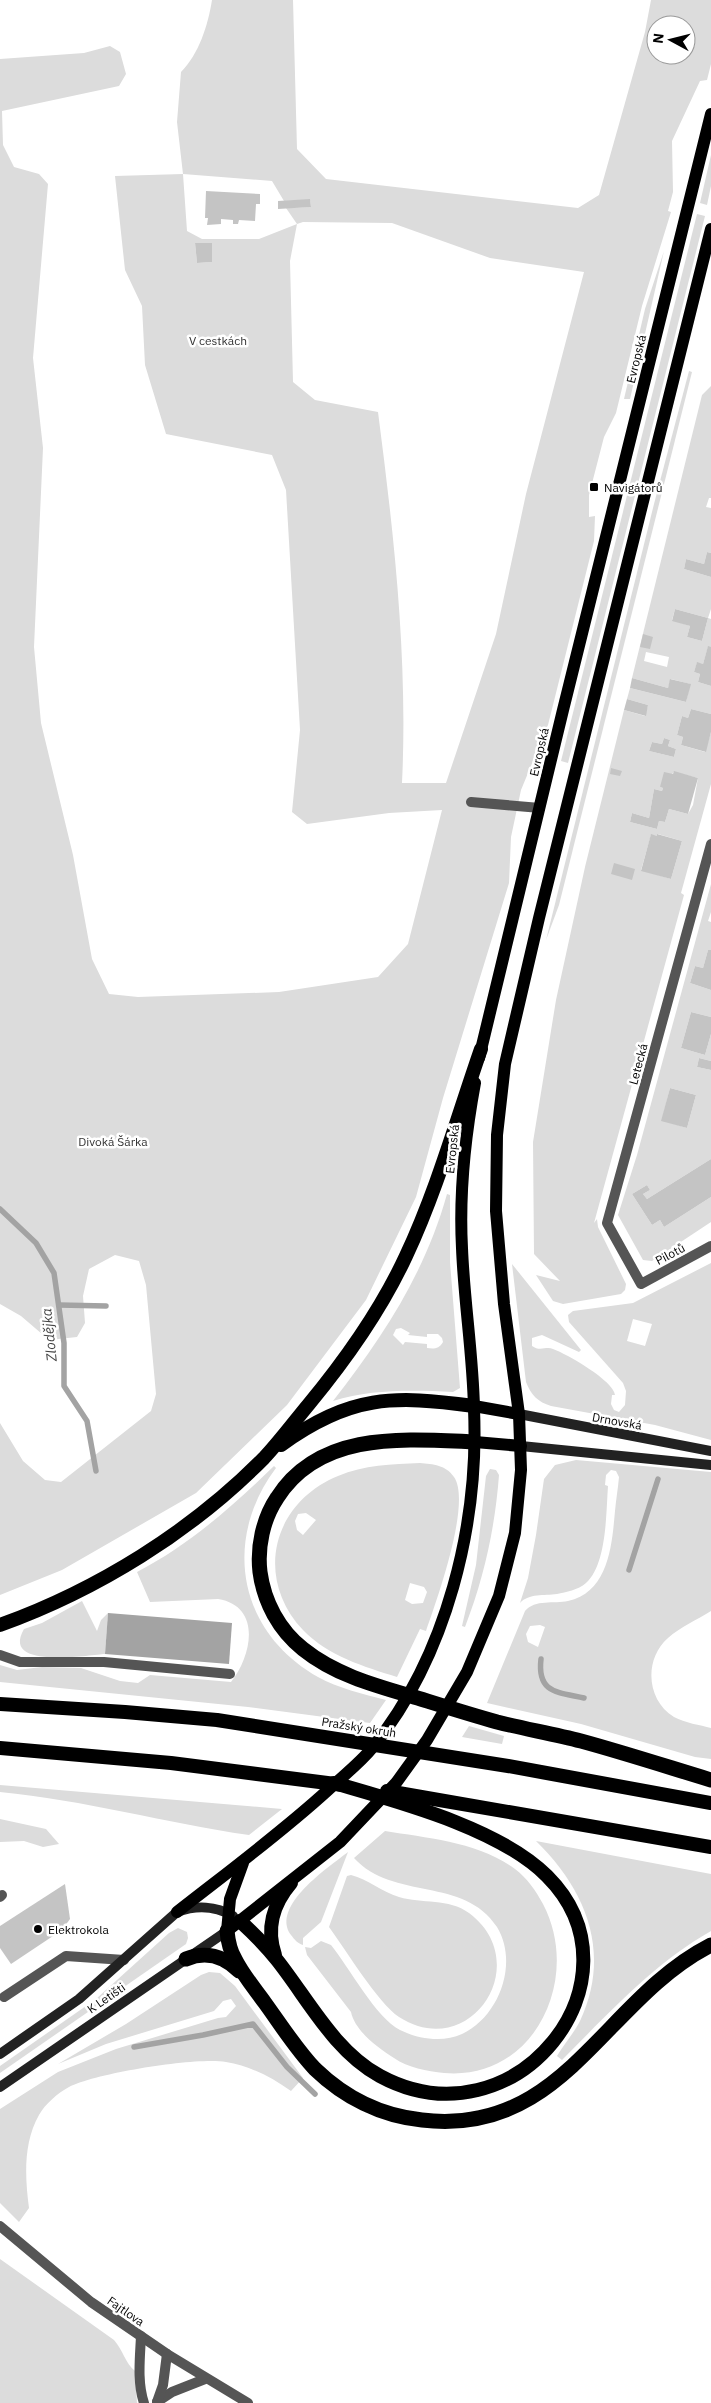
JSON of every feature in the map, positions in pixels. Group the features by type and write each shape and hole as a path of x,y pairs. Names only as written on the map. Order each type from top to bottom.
{"highway":[{"path":"265,1457 334,1374 368,1326 389,1290 422,1218 481,1049"},
{"path":"0,1625 83,1588 145,1552 215,1502 265,1457 305,1428 348,1407 378,1402 414,1400 474,1406"},
{"path":"475,1442 395,1440 360,1444 324,1456 294,1476 271,1507 264,1525 260,1548 260,1569 264,1593 280,1626 296,1644 315,1658 361,1680 497,1722 583,1742 711,1780"},
{"name":"Pražský okruh","path":"0,1704 217,1720 508,1766 711,1803"},
{"path":"0,1748 171,1762 334,1783 471,1804 711,1848"},
{"path":"240,1921 276,1958 311,2007 354,2057 379,2076 395,2083 433,2093 473,2092 499,2083 525,2070 546,2051 566,2025 577,1996 582,1952 577,1924 568,1902 547,1875 506,1846 466,1827 398,1802 334,1783"},
{"path":"276,1958 271,1936 273,1912 290,1883"},
{"path":"227,1931 235,1960 251,1983 306,2059 342,2092 364,2104 388,2113 412,2119 461,2122 509,2110 532,2098 571,2068 622,2016 668,1975 711,1945"},
{"path":"186,1959 208,1955 224,1960 232,1964 251,1983"}],"main road":[{"name":"Evropská","path":"177,1912 303,1813 372,1747 400,1707 425,1660 450,1596 470,1519 475,1442 474,1406 462,1257 461,1201 466,1137 481,1049 711,114"},
{"path":"227,1931 290,1883 359,1824 396,1783 427,1740 467,1672 489,1624 508,1565 517,1515 521,1446 519,1414 504,1304 496,1211 497,1135 506,1064 539,918 711,229"},
{"path":"474,1406 519,1414"},
{"name":"Drnovská","path":"519,1414 711,1451"},
{"path":"475,1442 711,1465"},
{"path":"227,1931 233,1885 246,1858"},
{"path":"177,1912 186,1908 204,1907 228,1913 240,1921"},
{"name":"K Letišti","path":"0,2054 79,1999 177,1912"},
{"name":"K Letišti","path":"0,2087 227,1931"}],"street":[{"path":"471,802 540,808"},
{"name":"Letecká","path":"641,1284 607,1223 711,844"},
{"name":"Pilotů","path":"641,1284 711,1246"},
{"path":"0,1655 20,1662 104,1662 230,1674"},
{"path":"4,1997 66,1956 124,1960"},
{"name":"Fajtlova","path":"0,2226 91,2302 205,2379 248,2403"},
{"path":"141,2336 140,2378 144,2403"},
{"path":"157,2403 163,2385 167,2354"},
{"path":"157,2403 172,2392 205,2379"}],"green space":[{"path":"212,0 293,0 297,149 326,179 578,208 599,195 646,27 646,65 696,65 696,15 648,15 651,0 711,0 711,64 707,80 700,81 672,141 673,192 668,211 671,212 642,306 616,413 604,437 589,495 589,517 595,516 594,541 548,725 521,790 511,837 509,883 443,1098 416,1197 366,1300 287,1405 196,1493 62,1570 0,1595 0,1423 23,1461 45,1480 61,1482 151,1411 156,1394 146,1285 139,1261 115,1255 89,1269 83,1296 85,1323 77,1337 49,1340 21,1316 0,1304 0,59 84,53 110,46 120,52 126,74 119,86 2,111 3,145 14,167 39,174 48,184 33,358 43,448 34,647 41,723 73,855 92,959 109,994 138,997 279,992 378,977 408,944 442,810 389,813 307,824 292,812 300,730 286,490 272,455 166,434 145,365 142,306 125,270 115,176 183,174 177,122 181,72 193,57 205,29","holes":["183,174 272,181 284,201 310,200 311,207 286,208 297,224 259,239 202,239 187,231","303,222 392,223 490,258 584,272 526,494 496,634 446,783 402,783 403,690 398,597 378,412 315,400 293,382 290,261 297,224","195,243 211,243 212,262 197,263"]},
{"path":"711,155 711,186 707,205 700,203"},
{"path":"697,214 705,216 568,763 561,761"},
{"path":"664,251 630,399 624,399 645,309"},
{"path":"689,371 692,372 559,905 546,940 654,504"},
{"path":"711,386 711,498 709,498 706,507 711,508 711,553 707,552 704,564 686,559 684,569 711,577 711,609 708,618 711,619 711,647 708,647 703,664 697,663 694,672 700,674 698,682 711,686 711,714 691,709 688,718 682,716 677,735 683,737 681,745 705,752 711,732 711,784 681,893 684,895 594,1223 597,1219 598,1227 626,1284 625,1290 621,1294 563,1304 553,1301 536,1275 560,1281 534,1254 533,1142 556,1000 585,867 624,710 645,716 648,705 627,699 630,688 686,702 690,684 671,679 668,688 632,678 702,395","holes":["675,609 708,618 702,641 687,637 690,626 672,620","646,652 669,657 667,667 644,661","664,738 670,740 668,746 676,749 674,757 649,751 652,742 662,744","674,772 698,778 693,805 688,814 669,809 665,822 659,821 657,829 630,822 632,813 649,818 654,789 662,791 663,788 660,787","658,834 682,841 671,879 641,870 651,835 657,836"]},
{"path":"711,884 711,912 708,921 711,922 711,950 708,950 703,968 695,966 690,983 711,990 711,1017 691,1012 681,1048 705,1055 711,1034 711,1061 699,1058 697,1067 711,1070 711,1159 647,1199 643,1194 650,1190 647,1185 632,1194 652,1225 660,1220 664,1227 711,1197 711,1222 652,1261 643,1260 618,1215 637,1155","holes":["670,1088 696,1095 687,1128 662,1120"]},
{"path":"447,1194 450,1195 450,1262 460,1388 453,1392 377,1392 333,1401 369,1353 400,1303 427,1251","holes":["401,1328 410,1333 408,1335 427,1337 427,1334 438,1334 443,1342 440,1346 434,1348 427,1348 427,1344 405,1342 403,1345 393,1335 396,1329"]},
{"path":"711,1263 711,1440 655,1425 551,1406 539,1400 530,1391 526,1382 512,1264 581,1350 579,1352 542,1335 532,1338 532,1346 538,1349 550,1348 560,1352 599,1376 613,1389 615,1395 612,1395 611,1404 614,1410 619,1412 625,1405 626,1391 623,1383 569,1322 568,1315 573,1311 633,1303","holes":["633,1319 652,1324 645,1346 627,1341"]},
{"path":"576,1460 711,1472 711,1611 678,1630 660,1647 655,1657 651,1679 653,1690 665,1710 678,1719 711,1728 711,1759 695,1757 581,1724 487,1703 525,1611 539,1603 568,1601 582,1596 592,1588 600,1577 610,1552 619,1477 616,1471 611,1470 606,1475 605,1485 608,1486 606,1524 602,1551 593,1574 586,1583 576,1589 557,1594 532,1596 520,1603 528,1578 544,1479 555,1465","holes":["540,1625 545,1627 538,1647 528,1642 526,1634 530,1626"]},
{"path":"420,1463 434,1465 451,1473 458,1490 459,1508 451,1553 426,1631 420,1629 397,1677 335,1654 303,1630 288,1610 279,1588 275,1566 277,1544 285,1523 298,1504 316,1488 338,1476 358,1469","holes":["306,1513 316,1520 303,1535 297,1530 295,1521 298,1514","410,1583 424,1587 427,1592 423,1603 412,1604 405,1600"]},
{"path":"274,1466 276,1468 259,1496 249,1525 244,1554 247,1583 255,1610 270,1635 291,1658 318,1677 342,1688 386,1700 370,1723 248,1707 0,1682 0,1665 17,1670 42,1667 81,1668 120,1681 138,1683 150,1675 231,1682 244,1659 248,1646 249,1633 247,1621 242,1611 232,1604 218,1599 150,1602 137,1572 175,1550 210,1524"},
{"path":"490,1469 496,1470 499,1475 495,1514 488,1553 465,1627 462,1626 476,1565 486,1476"},
{"path":"82,1601 97,1631 101,1620 108,1613 105,1654 49,1657 35,1655 24,1650 20,1642 24,1629 42,1623"},
{"path":"469,1726 504,1736 502,1744 462,1737"},
{"path":"0,1785 282,1809 249,1835 63,1800 0,1792"},
{"path":"0,1819 46,1829 59,1844 43,1847 24,1841 0,1842"},
{"path":"385,1831 452,1842 501,1860 515,1869 531,1885 543,1904 554,1933 557,1963 553,1992 542,2019 526,2043 503,2060 476,2071 444,2073 418,2068 399,2061 374,2044 362,2032 353,2019 351,2012 307,1955 305,1947 311,1948 321,1941 331,1945 372,2004 382,2015 400,2030 423,2038 439,2039 462,2034 475,2026 495,2002 502,1988 506,1957 503,1941 497,1927 483,1911 466,1901 448,1894 388,1880 370,1871 354,1858"},
{"path":"536,1841 711,1874 711,1931 650,1974 562,2060 557,2056 580,2021 589,1995 594,1971 593,1947 589,1923 580,1901 554,1860"},
{"path":"348,1852 321,1922 303,1938 303,1945 299,1943 291,1935 287,1924 288,1912 304,1888"},
{"path":"351,1875 399,1897 444,1903 461,1908 469,1913 488,1934 496,1957 495,1980 486,2001 470,2017 449,2027 425,2028 399,2017 382,2000 329,1927 347,1876"},
{"path":"178,1928 187,1932 186,1944 0,2073 0,2066 96,1999 169,1933"},
{"path":"209,1972 220,1973 235,1986 303,2078 291,2091 252,2069 226,2062 212,2061 147,2067 101,2076 69,2087 48,2103 34,2126 26,2161 29,2208 19,2222 0,2203 0,2109 58,2072 116,2049 226,2017 236,2006 231,1999 223,2001 214,2011 106,2044 58,2064 126,2024 201,1975"},
{"path":"0,2259 114,2340 135,2371 137,2403 0,2403"}],"shaded area":[{"path":"108,1613 232,1623 229,1664 105,1654"}],"building":[{"path":"206,191 260,194 260,204 256,204 255,221 239,220 238,224 233,224 233,220 221,219 221,224 207,225 208,218 205,218"},
{"path":"310,199 311,207 278,209 278,201"},
{"path":"195,243 212,243 212,262 197,263"},
{"path":"707,552 711,553 711,577 684,569 686,559 704,564"},
{"path":"675,609 708,618 702,641 687,637 690,626 672,621"},
{"path":"643,634 653,637 650,649 640,647"},
{"path":"708,646 711,647 711,686 698,682 700,674 694,672 697,662 703,664"},
{"path":"632,678 668,688 670,679 691,684 686,702 630,688"},
{"path":"627,699 648,705 646,716 624,710"},
{"path":"691,709 711,714 711,732 706,752 681,745 683,737 677,735 682,716 688,718"},
{"path":"664,738 670,740 668,746 676,749 674,757 649,751 652,742 662,744"},
{"path":"611,768 622,771 620,776 610,774"},
{"path":"674,771 698,778 688,814 669,809 665,822 659,821 657,829 630,822 632,813 649,818 654,789 662,791 663,788 660,787 664,772 673,774"},
{"path":"651,834 682,841 671,879 641,871"},
{"path":"614,863 635,869 632,880 611,874"},
{"path":"708,950 711,950 711,990 690,983 695,966 703,968"},
{"path":"691,1012 711,1017 711,1034 705,1055 681,1048"},
{"path":"699,1058 711,1061 711,1070 697,1067"},
{"path":"670,1088 696,1095 687,1128 661,1121"},
{"path":"711,1159 711,1197 664,1227 660,1220 652,1225 632,1194 647,1185 650,1190 643,1194 647,1199"},
{"path":"65,1884 70,1919 62,1930 11,1964 0,1948 0,1926"}],"waterway":[{"name":"Zlodějka","path":"0,1209 36,1243 54,1273 64,1343 64,1386 87,1421 96,1471"},
{"path":"59,1305 106,1306"},
{"path":"629,1570 658,1479"},
{"path":"541,1659 542,1679 546,1685 557,1692 584,1698"},
{"path":"134,2047 253,2024 287,2067 315,2094"}],"place":[{"name":"Navigátorů","path":"594,487"},
{"name":"Elektrokola","path":"38,1929"}],"park label":[{"name":"V cestkách","path":"218,340"},
{"name":"Divoká Šárka","path":"113,1141"}]}
